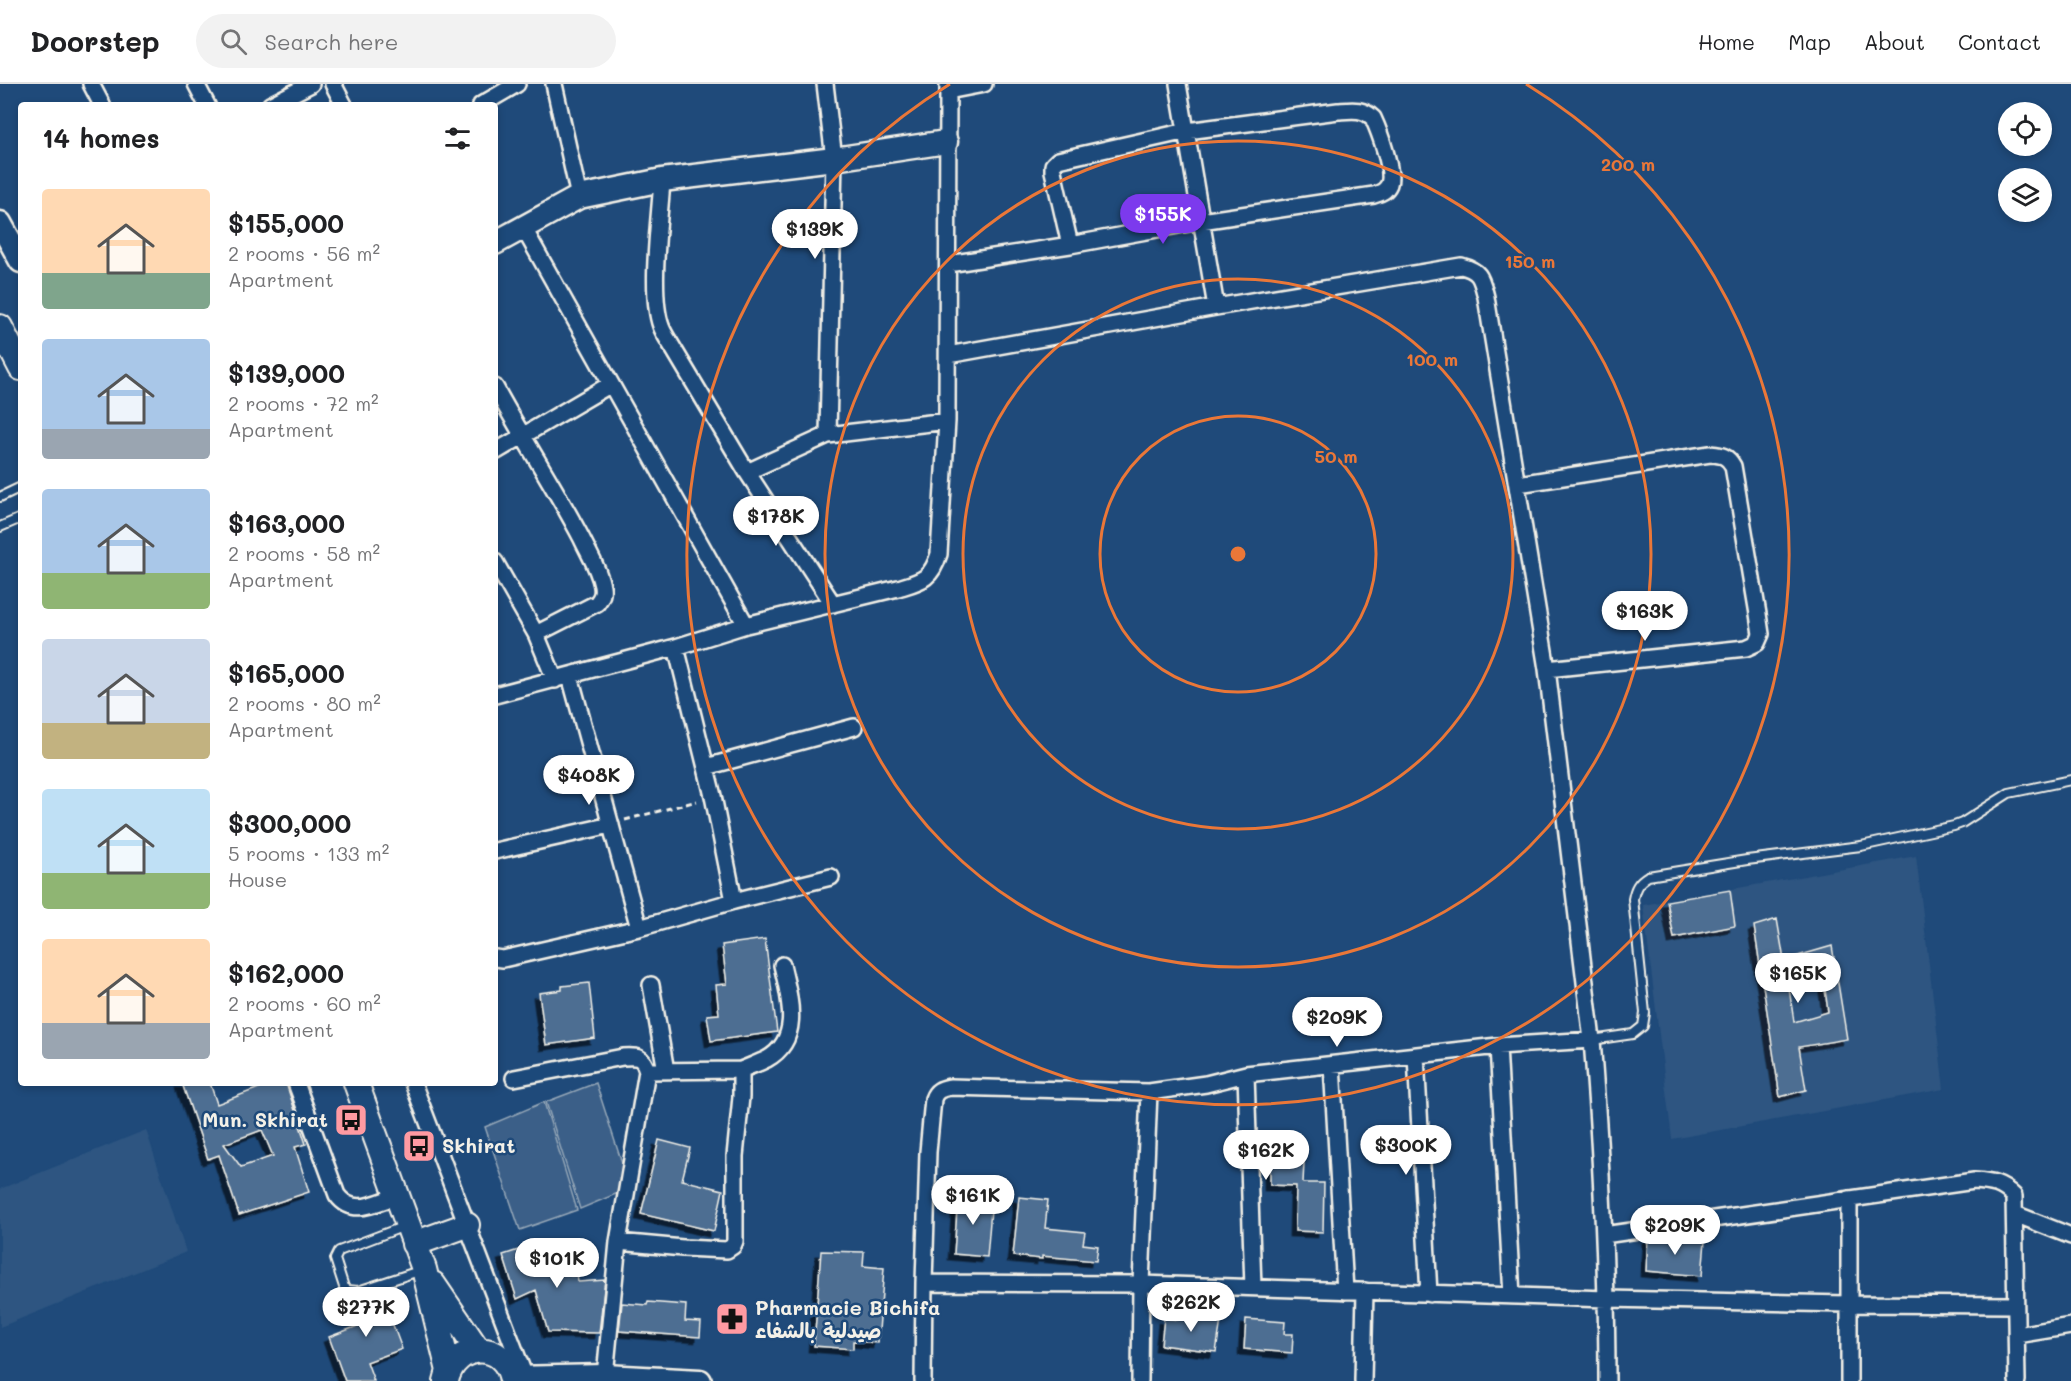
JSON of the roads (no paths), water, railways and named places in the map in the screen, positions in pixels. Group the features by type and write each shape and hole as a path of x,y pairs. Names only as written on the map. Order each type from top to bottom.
{"main road":[{"path":"0,327 18,362"},
{"path":"357,1086 424,1269 447,1376"},
{"path":"411,1235 467,1225"},
{"path":"424,1269 478,1350"},
{"path":"447,1376 460,1356 478,1350 487,1351 504,1361 516,1379"}],"street":[{"path":"91,84 100,102"},
{"path":"196,84 205,102"},
{"path":"276,102 311,84"},
{"path":"333,84 342,102"},
{"path":"486,102 517,84"},
{"path":"554,84 579,197"},
{"path":"825,84 834,159 828,435"},
{"path":"498,694 746,626 898,588 922,580 931,574 939,554 947,421 946,142 948,87 984,84"},
{"path":"1178,84 1216,307"},
{"path":"948,264 1070,245 1201,221 1374,195 1383,192 1389,185 1391,175 1377,128 1373,118 1367,112 1338,111 1187,131 1058,160 1053,165 1053,171 1070,245"},
{"path":"498,241 579,197 662,180 834,159 946,142"},
{"path":"662,180 657,274 657,309 661,326 747,472 833,604"},
{"path":"0,223 18,256"},
{"path":"523,227 746,626"},
{"path":"948,355 1461,266 1470,268 1480,275 1486,297 1518,484 1546,669 1592,1041 1607,1299 1607,1381"},
{"path":"498,450 611,384"},
{"path":"498,393 522,437 567,510 596,567 602,584 602,596 597,603 536,634"},
{"path":"747,472 828,435 947,421"},
{"path":"1518,484 1710,454 1729,458 1733,466 1758,614 1761,634 1757,643 1746,648 1546,669"},
{"path":"498,567 562,678 611,825 639,928"},
{"path":"676,647 713,796 734,901"},
{"path":"706,767 854,727"},
{"path":"498,850 611,825"},
{"path":"498,958 639,928 831,877"},
{"path":"647,1071 741,1070 769,1058 789,1034 790,1003 782,965"},
{"path":"651,985 666,1071"},
{"path":"923,1381 928,1152 933,1099 935,1093 940,1089 950,1087 1149,1092 1206,1084 1246,1074 1498,1046 1592,1041"},
{"path":"1498,1046 1512,1296"},
{"path":"514,1078 637,1056 642,1059 647,1071 618,1242 605,1376"},
{"path":"1416,1056 1429,1294"},
{"path":"1332,1065 1345,1290"},
{"path":"618,1242 727,1250 733,1246 735,1241 735,1156 741,1096 741,1070"},
{"path":"1246,1074 1253,1288"},
{"path":"297,1086 337,1195 342,1202 350,1207 362,1208 397,1196"},
{"path":"414,1086 467,1225 516,1379 605,1376 700,1381"},
{"path":"1140,1381 1141,1284 1149,1092"},
{"path":"1604,1235 1974,1181 1992,1182 2005,1187 2014,1196 2017,1381"},
{"path":"1849,1199 1849,1381"},
{"path":"2015,1214 2071,1236"},
{"path":"924,1283 1141,1284 1607,1299 2015,1305"},
{"path":"1363,1381 1365,1291"},
{"path":"2017,1335 2071,1326"}],"lane":[{"path":"0,497 18,488"},
{"path":"0,526 18,519"},
{"path":"1592,1041 1633,1034 1643,1026 1645,1013 1633,899 1640,880 1648,876 1748,860 1861,846 1954,826 2008,793 2071,780"},
{"path":"411,1235 339,1251 335,1259 344,1287 358,1291 424,1269"}],"place":[{"name":"Mun. Skhirat","path":"351,1120"},
{"name":"Skhirat","path":"419,1146"},
{"name":"Pharmacie Bichifa صيدلية بالشفاء","path":"732,1319"}]}
